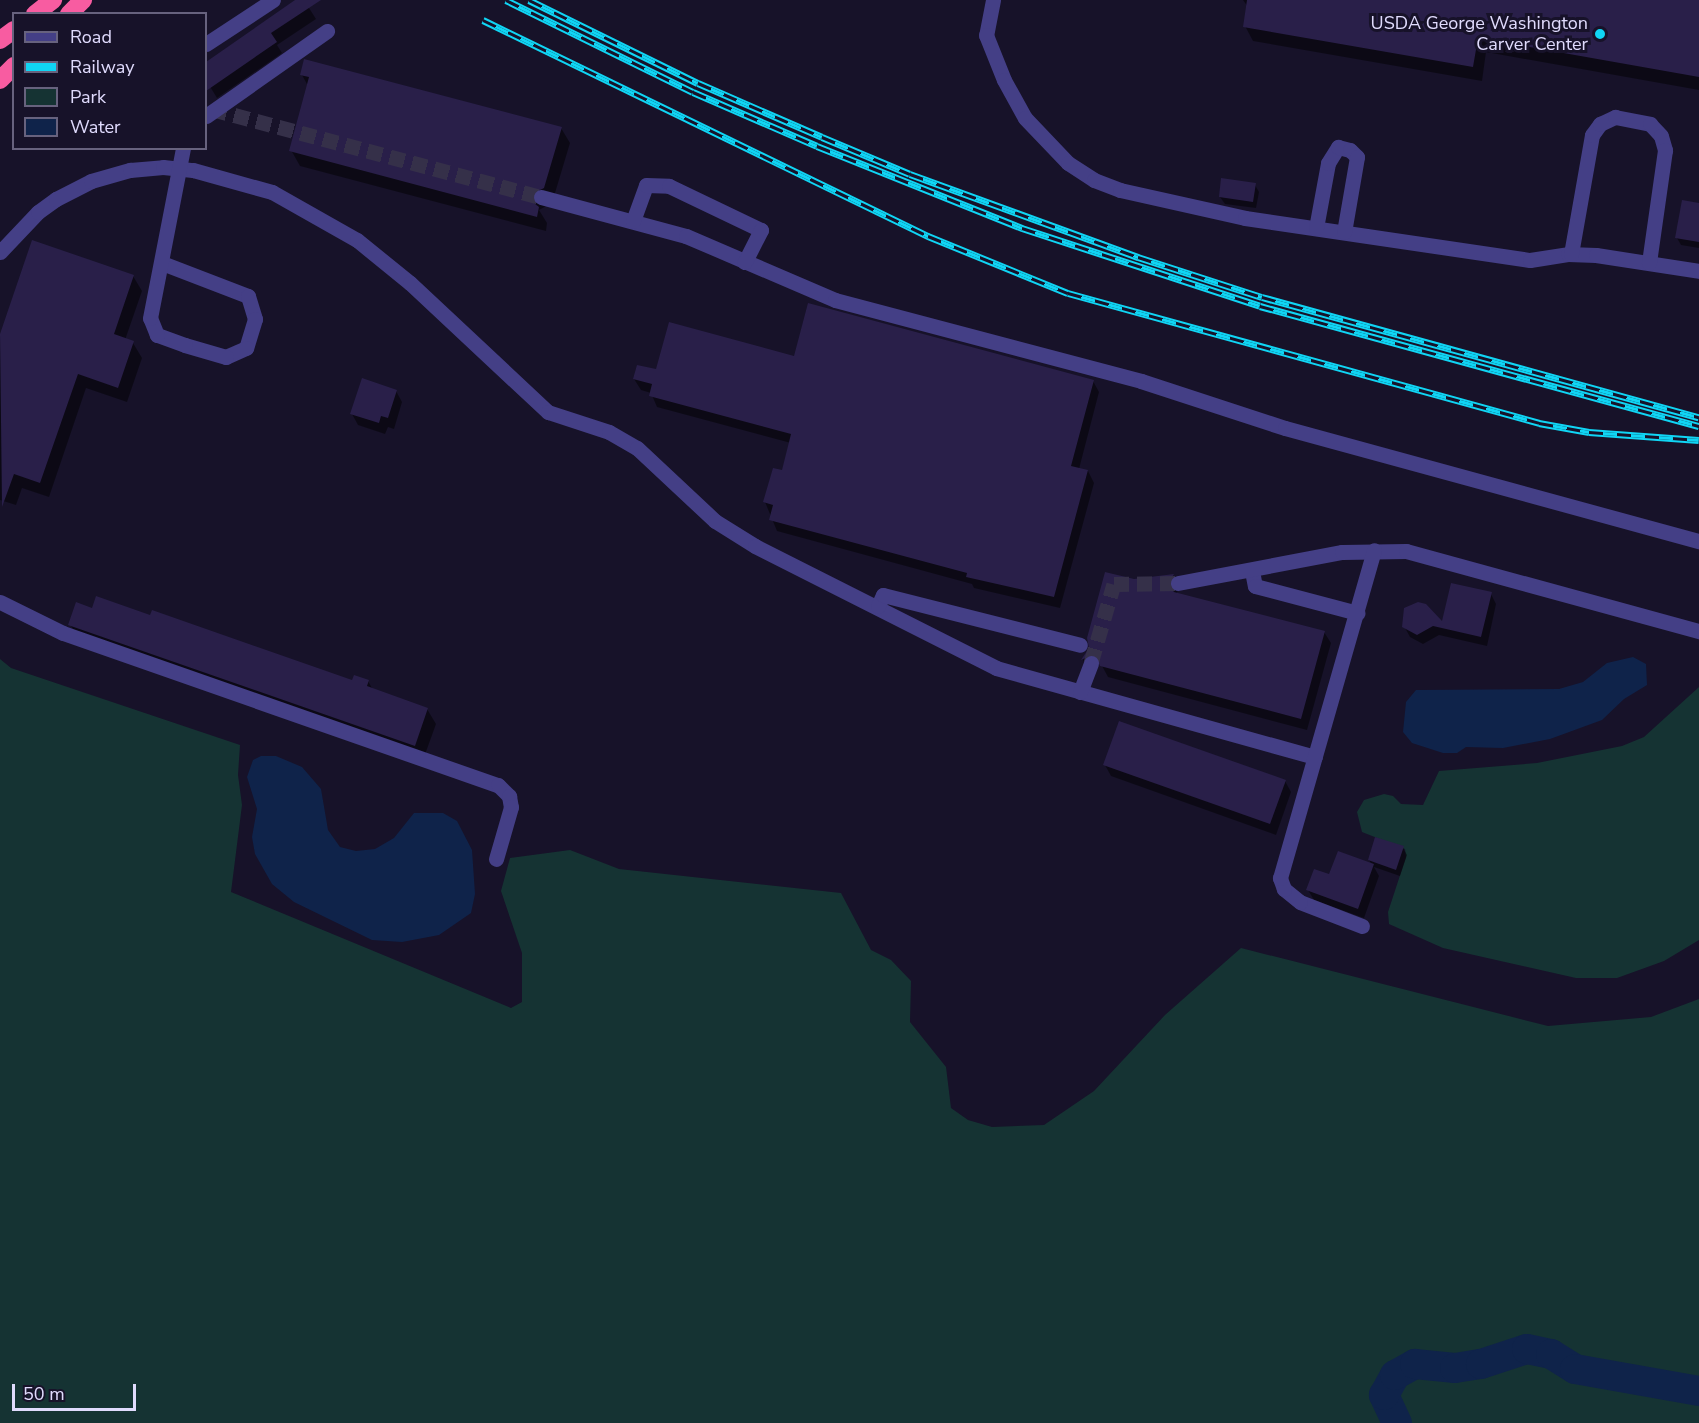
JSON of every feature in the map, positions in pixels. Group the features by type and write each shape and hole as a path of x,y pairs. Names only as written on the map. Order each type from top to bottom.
{"highway":[{"path":"38,12 53,0"},
{"path":"71,12 83,0"},
{"path":"0,80 12,68"}],"lane":[{"path":"207,43 273,0"},
{"path":"993,0 986,35 1004,80 1025,118 1068,163 1094,180 1120,190 1245,218 1530,260 1571,254 1699,271"},
{"path":"207,115 327,31"},
{"path":"1571,254 1592,135 1600,124 1615,117 1650,124 1661,136 1665,150 1649,263"},
{"path":"1316,228 1328,163 1338,147 1350,150 1357,157 1344,232"},
{"path":"162,263 248,296 255,319 246,348 226,357 157,334 150,318 175,203 178,169 183,150"},
{"path":"0,252 38,212 91,181 130,170 178,169 272,192 357,240 410,283 548,412 623,439 715,521 755,546 878,606 996,668 1315,757"},
{"path":"633,220 645,185 669,186 760,230 745,262"},
{"path":"541,197 686,236 834,300 1141,381 1285,428 1699,541"},
{"path":"1362,926 1300,902 1284,889 1280,878 1374,550"},
{"path":"1178,583 1252,571 1342,552 1374,550 1431,556 1699,631"},
{"path":"1252,571 1255,586 1357,613"},
{"path":"878,606 883,595 1080,645"},
{"path":"0,602 63,633 498,785 509,796 511,807 496,859"},
{"path":"1080,692 1090,663"}],"green space":[{"path":"0,659 11,668 240,745 238,775 242,805 231,892 511,1008 522,1002 522,953 501,891 510,858 570,850 619,869 841,893 871,950 891,960 911,981 910,1022 946,1067 951,1108 968,1120 992,1127 1044,1125 1094,1091 1165,1015 1241,948 1548,1026 1651,1017 1699,999 1699,1423 0,1423"},
{"path":"1699,687 1699,940 1664,961 1617,978 1576,978 1443,948 1389,924 1388,912 1406,857 1405,849 1362,832 1357,812 1364,800 1384,794 1393,796 1401,804 1423,805 1439,771 1537,763 1622,746 1644,737"}],"water":[{"path":"1633,657 1646,664 1647,685 1624,699 1602,720 1550,739 1503,748 1466,747 1457,753 1443,753 1412,743 1403,732 1406,702 1416,690 1559,689 1583,682 1607,663"},
{"path":"261,756 276,756 302,767 321,789 328,830 340,847 356,851 375,849 394,838 414,813 443,813 457,821 472,850 475,894 471,913 439,935 402,942 372,940 294,902 272,884 255,854 252,837 257,809 247,777 253,760"}],"building":[{"path":"295,0 321,0 271,33 277,42 207,90 207,61"},
{"name":"USDA George Washington Carver Center","path":"1247,0 1699,0 1699,77 1478,38 1473,67 1243,27"},
{"path":"304,59 562,127 544,188 532,194 534,203 539,207 537,217 289,151 309,77 300,75"},
{"path":"1221,178 1256,183 1253,202 1219,197"},
{"path":"1682,200 1699,203 1699,242 1675,238"},
{"path":"32,240 134,275 114,334 134,341 118,388 78,374 40,483 14,474 2,507 0,334"},
{"path":"808,303 1094,380 1071,466 1088,470 1054,597 966,577 967,573 769,520 773,505 763,502 773,468 782,470 791,434 649,396 652,384 633,379 637,365 656,369 669,322 794,356"},
{"path":"362,378 397,390 388,418 381,416 379,423 350,414"},
{"path":"1105,572 1134,579 1174,574 1168,584 1174,592 1325,631 1301,719 1100,666 1094,654 1081,660 1089,648 1087,638"},
{"path":"1451,583 1492,592 1481,637 1433,626 1417,635 1402,627 1404,608 1418,602 1426,604 1442,621"},
{"path":"96,596 150,615 152,610 352,680 354,675 369,680 367,686 428,708 415,746 68,625 76,602 92,608"},
{"path":"1119,721 1286,780 1270,824 1103,765"},
{"path":"1375,837 1404,846 1396,870 1368,860"},
{"path":"1338,851 1374,864 1358,909 1306,890 1314,869 1329,874"}],"waterway":[{"path":"1397,1423 1384,1395 1395,1375 1415,1364 1455,1368 1481,1364 1527,1349 1551,1354 1575,1369 1699,1391"}],"tunnel":[{"path":"212,109 541,197"},
{"path":"1091,663 1114,584 1178,583"}],"railway":[{"path":"506,0 693,92 817,146 1022,228 1260,306 1699,426"},
{"path":"529,0 698,83 822,137 910,174 1138,257 1262,297 1699,417"},
{"path":"483,20 928,236 1068,293 1539,423 1589,432 1699,440"}],"place":[{"name":"USDA George Washington Carver Center","path":"1600,34"}]}
